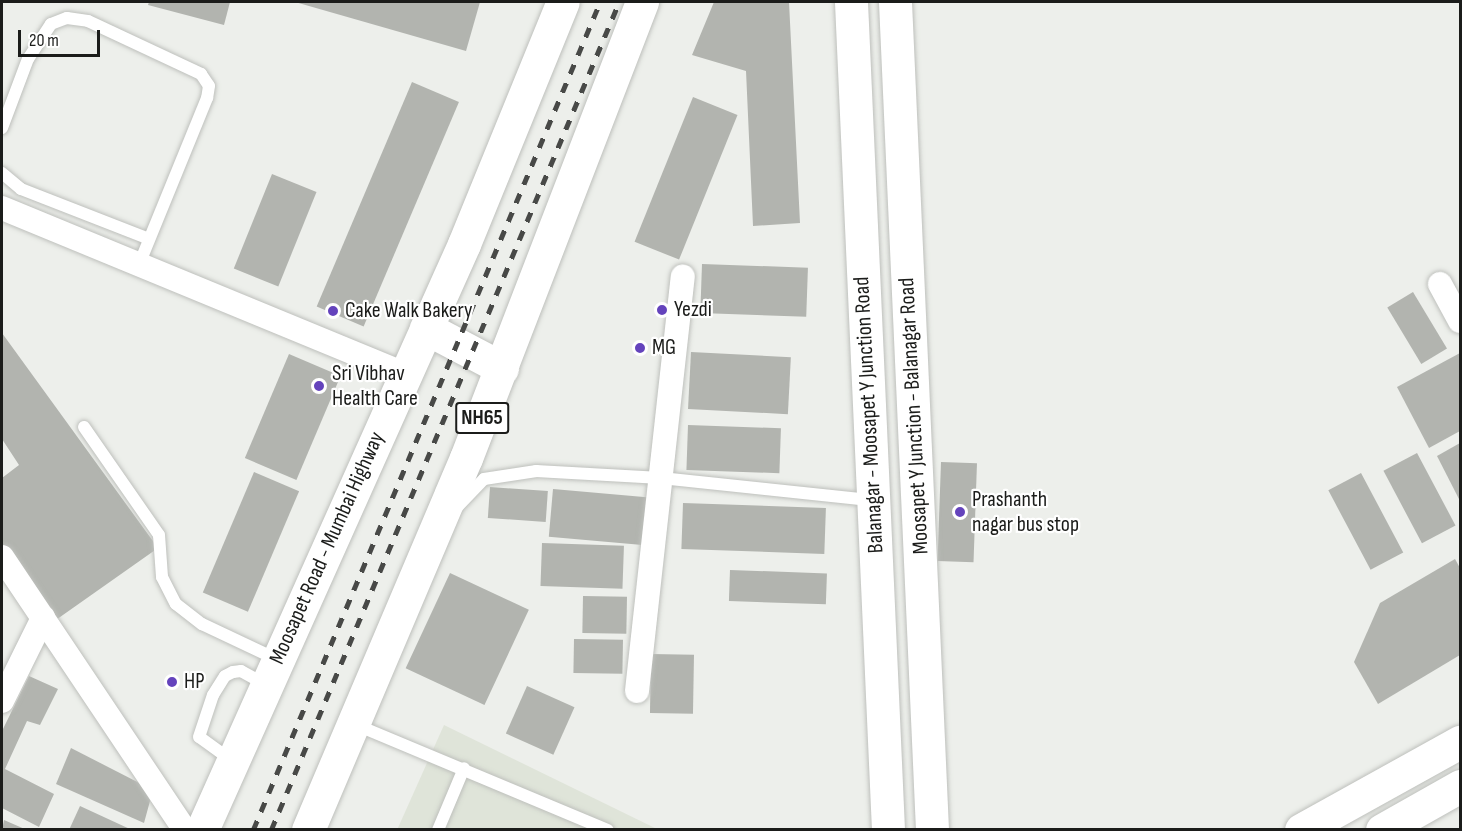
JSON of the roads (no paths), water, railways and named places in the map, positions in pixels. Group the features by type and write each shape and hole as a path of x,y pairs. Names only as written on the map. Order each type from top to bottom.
{"main road":[{"name":"Moosapet Road - Mumbai Highway","path":"202,830 426,328 564,2"},
{"name":"NH65","path":"308,830 432,540 502,368 642,2"},
{"name":"Balanagar - Moosapet Y Junction Road","path":"851,2 888,830"},
{"name":"Moosapet Y Junction - Balanagar Road","path":"895,2 932,830"},
{"path":"426,328 502,368"},
{"path":"1301,830 1461,742"},
{"path":"1382,830 1461,786"}],"street":[{"path":"2,208 404,374"},
{"path":"637,691 684,277"},
{"path":"1440,284 1461,321"},
{"path":"2,557 185,830"},
{"path":"2,701 43,618"}],"lane":[{"path":"2,128 28,59 51,24 67,18 88,21 201,74 209,86 207,98 139,265"},
{"path":"2,173 21,189 149,239"},
{"path":"84,427 159,535 162,577 176,604 272,672"},
{"path":"432,540 484,479 536,471 661,478 873,501"},
{"path":"232,760 199,737 213,695 225,676 232,672 272,672"},
{"path":"353,723 609,830"},
{"path":"438,830 464,768"}],"railway":[{"path":"253,830 600,2"},
{"path":"271,830 619,2"}],"place":[{"name":"Yezdi","path":"662,310"},
{"name":"Cake Walk Bakery","path":"333,311"},
{"name":"MG","path":"640,348"},
{"name":"Sri Vibhav Health Care","path":"319,386"},
{"name":"Prashanth nagar bus stop","path":"960,512"},
{"name":"HP","path":"172,682"}]}
